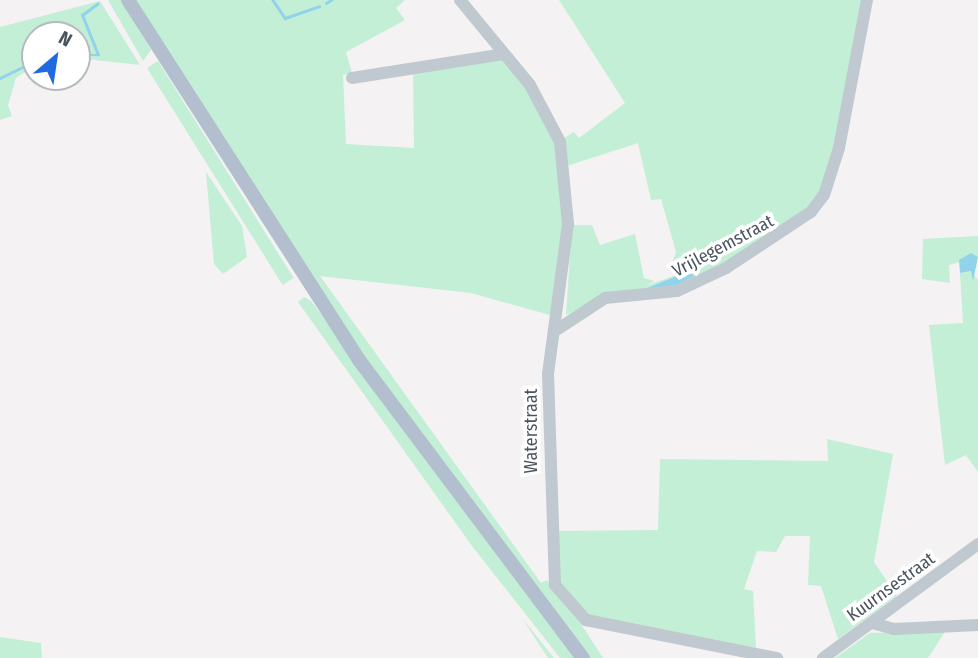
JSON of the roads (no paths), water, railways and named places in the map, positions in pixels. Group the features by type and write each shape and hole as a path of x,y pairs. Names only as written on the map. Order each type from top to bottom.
{"main road":[{"path":"128,0 329,317 583,658"}],"street":[{"name":"Waterstraat","path":"460,0 550,116 560,142 568,224 547,421 555,585 586,620 777,658"},
{"name":"Vrijlegemstraat","path":"558,329 605,298 677,290 726,268 811,212 824,195 839,149 867,0"},
{"path":"352,78 503,54"},
{"name":"Kuurnsestraat","path":"823,658 978,544"},
{"path":"872,623 894,629 978,625"}],"water":[{"path":"971,253 978,257 973,281 971,271 960,273 959,260"},
{"path":"689,271 694,276 677,285 645,289"}],"waterway":[{"path":"273,0 285,18 319,6"},
{"path":"326,3 331,0"},
{"path":"84,21 82,15 97,4"},
{"path":"91,38 98,55 91,55"},
{"path":"0,78 21,68"}]}
